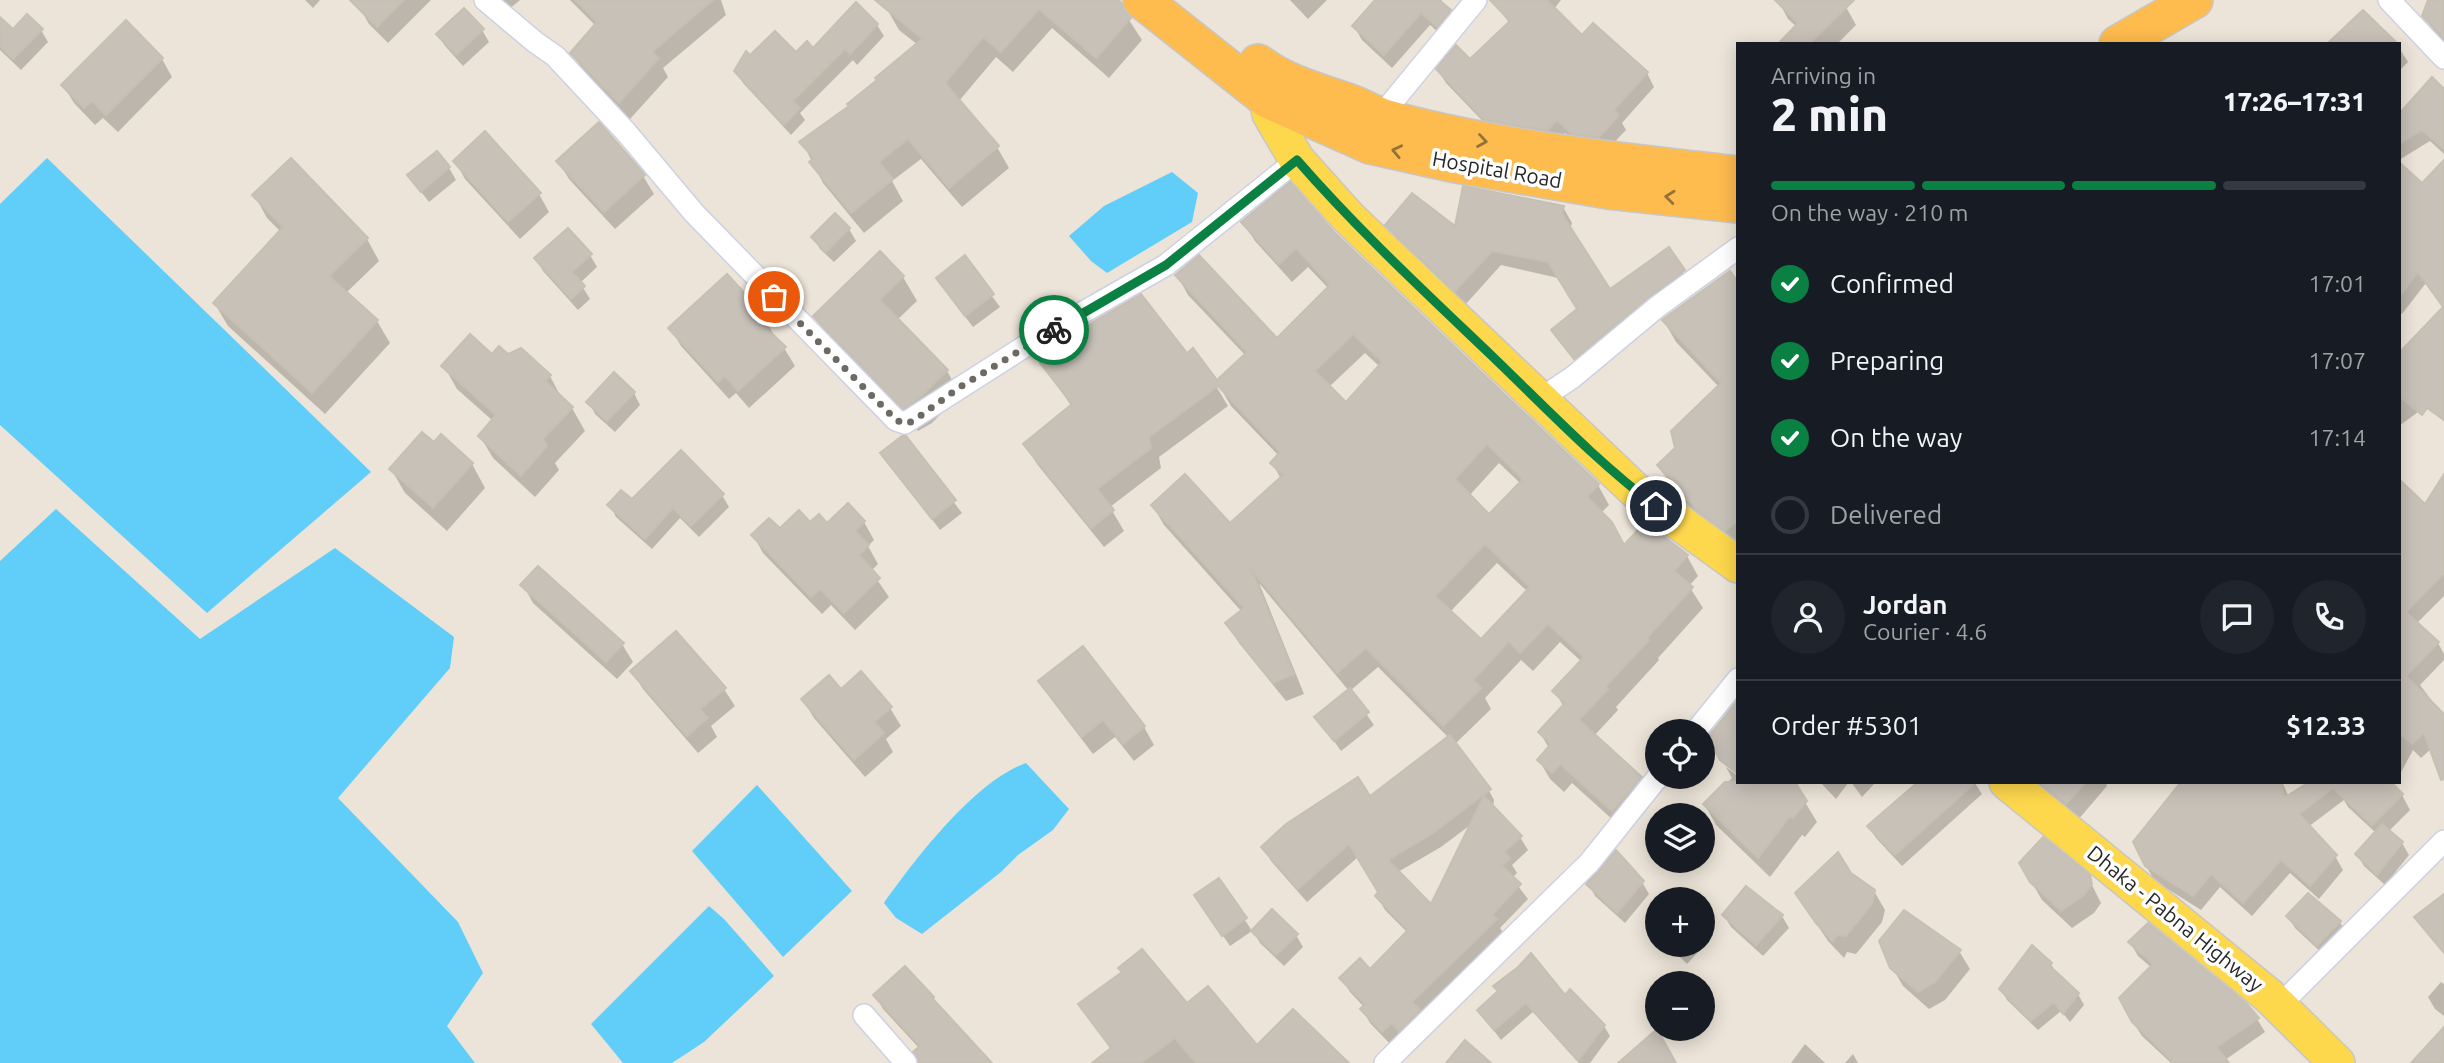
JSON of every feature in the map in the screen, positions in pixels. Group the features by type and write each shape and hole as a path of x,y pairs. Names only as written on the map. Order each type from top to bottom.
{"highway":[{"path":"1142,0 1272,88"},
{"path":"1176,0 1272,88"},
{"path":"2121,42 2194,0"},
{"name":"Hospital Road","path":"1272,88 1359,106 1380,117 1474,140 1616,161 1736,175"},
{"name":"Hospital Road","path":"1272,88 1370,145 1451,163 1608,190 1736,204"}],"main road":[{"path":"1272,88 1270,114 1297,160 1348,217 1636,491 1736,564"},
{"name":"Dhaka - Pabna Highway","path":"2009,784 2269,996 2337,1063"}],"street":[{"path":"485,0 555,56 712,231 896,420 905,424 1038,338 1166,265 1297,160"},
{"path":"1380,117 1476,0"},
{"path":"2389,0 2444,58"},
{"path":"1539,400 1573,377 1657,307 1736,249"},
{"path":"1706,719 1736,681"},
{"path":"1385,1063 1589,863 1648,789"},
{"path":"2279,1006 2444,841"},
{"path":"864,1015 906,1063"}],"water":[{"path":"47,158 371,472 207,613 0,425 0,204"},
{"path":"1172,172 1198,193 1192,222 1107,273 1091,261 1069,236 1104,206"},
{"path":"56,509 200,639 335,548 454,637 450,668 338,798 458,922 483,973 447,1026 475,1063 0,1063 0,561"},
{"path":"1026,763 1069,809 1053,830 1018,855 1001,872 922,934 896,918 884,903 929,844 986,787"},
{"path":"757,785 852,891 783,957 692,851"},
{"path":"709,906 724,919 774,976 704,1042 672,1063 623,1063 591,1024"}],"building":[{"path":"350,0 404,0 377,27"},
{"path":"575,0 713,0 652,52 659,58 619,103 570,53 597,22"},
{"path":"875,0 1119,0 1131,18 1096,58 1039,9 1001,52 983,37 945,83 999,146 949,188 908,139 879,162 893,179 851,213 809,162 814,158 799,142 849,106 847,104 877,80 875,78 922,39"},
{"path":"1375,0 1439,0 1451,10 1437,27 1421,13 1384,55 1352,26"},
{"path":"1490,0 1547,0 1582,35 1593,23 1648,72 1614,110 1619,115 1599,137 1572,134 1557,120 1548,130 1484,120 1436,69 1456,45 1470,59 1510,21"},
{"path":"1775,0 1854,0 1811,42 1780,42 1798,23"},
{"path":"2428,0 2444,0 2444,38 2422,16"},
{"path":"856,2 878,24 850,54 845,49 793,101 800,108 784,125 734,71 746,51 750,55 775,31 796,52 807,41 813,48"},
{"path":"464,8 484,29 456,55 436,34"},
{"path":"2363,10 2396,42 2329,42"},
{"path":"27,14 43,29 13,59 0,46 0,17 13,29"},
{"path":"126,20 163,58 106,115 92,101 84,108 61,85"},
{"path":"2432,77 2444,89 2444,149 2422,130 2401,143 2401,112"},
{"path":"599,122 645,175 604,212 556,161"},
{"path":"485,131 541,193 508,222 453,161"},
{"path":"437,151 450,167 421,192 407,175"},
{"path":"291,158 368,238 329,276 378,320 312,393 213,303 283,227 252,195"},
{"path":"2444,160 2444,420 2427,408 2422,415 2401,398 2401,351 2443,307 2418,272 2401,294 2401,164 2422,183"},
{"path":"1290,182 1334,232 1599,484 1587,497 1612,522 1624,545 1645,522 1688,555 1674,571 1693,587 1579,720 1642,777 1612,811 1560,764 1552,773 1537,760 1551,744 1538,732 1565,703 1552,691 1584,657 1548,624 1520,653 1509,641 1473,680 1481,688 1443,726 1366,648 1337,673 1251,569 1294,674 1273,683 1225,623 1244,608 1151,505 1185,474 1230,523 1283,475 1270,463 1280,452 1218,386 1149,437 1151,448 1097,489 1114,510 1091,528 1023,444 1072,404 1040,363 1096,320 1141,294 1187,353 1193,348 1217,380 1247,352 1175,275 1199,255 1277,338 1330,285 1296,248 1279,264 1241,222","holes":["1353,334 1382,362 1346,402 1315,371","1487,444 1523,479 1489,514 1455,479","1485,544 1530,587 1481,639 1435,596"]},
{"path":"1463,186 1564,206 1562,214 1610,289 1669,247 1685,270 1574,359 1551,330 1577,309 1548,262 1492,251 1455,291 1385,225 1412,193 1455,226"},
{"path":"835,213 850,228 826,252 811,237"},
{"path":"568,228 592,254 572,272 585,286 571,299 534,258"},
{"path":"880,251 904,276 880,300 948,370 918,399 903,409 813,316"},
{"path":"965,255 994,294 965,316 936,278"},
{"path":"1730,271 1736,279 1736,522 1725,531 1698,511 1657,465 1675,448 1671,431 1721,383 1662,320"},
{"path":"727,274 764,314 758,320 786,347 738,391 725,376 718,382 668,328"},
{"path":"470,334 492,354 499,346 508,354 521,348 551,375 545,381 573,407 543,439 547,446 521,476 478,436 496,415 441,366"},
{"path":"614,372 635,392 607,421 586,402"},
{"path":"422,432 434,442 441,434 473,463 433,508 389,469"},
{"path":"902,436 906,436 956,500 932,519 880,453"},
{"path":"681,450 724,494 691,526 673,508 645,539 607,505 621,490 632,499"},
{"path":"2444,474 2444,573 2406,612 2439,642 2406,676 2444,714 2444,779 2441,780 2424,733 2412,744 2401,735 2401,481 2425,504"},
{"path":"848,503 865,521 855,531 869,545 859,555 880,578 844,613 820,589 811,597 751,535 769,518 780,528 799,510 810,522 819,514 827,523"},
{"path":"538,566 624,643 606,662 520,585"},
{"path":"676,631 726,688 700,709 708,718 687,736 630,671"},
{"path":"1083,646 1145,726 1123,744 1103,720 1082,737 1038,681"},
{"path":"861,671 892,707 874,722 884,733 854,760 801,699 829,675 841,689"},
{"path":"1350,688 1369,712 1334,741 1314,717"},
{"path":"1736,702 1736,772 1720,760 1715,750 1715,728"},
{"path":"1450,735 1491,789 1433,833 1388,860 1431,904 1484,796 1522,836 1504,852 1510,858 1502,866 1521,884 1492,915 1497,919 1412,1002 1420,1010 1399,1031 1392,1023 1382,1032 1360,1009 1365,1004 1339,978 1360,958 1370,969 1408,930 1375,896 1378,892 1349,844 1298,889 1261,847 1286,824 1358,777 1370,796"},
{"path":"1725,782 1796,784 1807,801 1793,818 1790,816 1758,858 1715,816 1715,803 1704,803"},
{"path":"1916,784 1974,784 1895,855 1867,826"},
{"path":"2041,784 2084,784 2066,804"},
{"path":"2179,784 2281,784 2284,798 2306,784 2393,784 2403,794 2372,825 2333,788 2299,814 2337,855 2310,886 2281,860 2243,903 2211,874 2193,896 2145,866 2133,842"},
{"path":"2382,824 2403,842 2377,875 2355,854"},
{"path":"2043,837 2090,875 2092,884 2084,895 2061,911 2030,882 2019,863"},
{"path":"1616,850 1644,881 1617,913 1586,884"},
{"path":"1838,852 1851,873 1875,890 1872,904 1846,936 1837,935 1833,942 1795,893"},
{"path":"1219,878 1247,918 1222,936 1194,895"},
{"path":"1746,886 1783,915 1756,945 1722,915"},
{"path":"2308,893 2341,921 2317,946 2286,916"},
{"path":"2444,894 2444,953 2414,917"},
{"path":"1272,909 1298,934 1276,955 1251,931"},
{"path":"1904,910 1961,950 1935,982 1918,992 1890,968 1879,941"},
{"path":"2148,923 2246,1003 2259,1018 2217,1047 2229,1063 2174,1063 2132,1022 2119,998 2153,964 2128,942"},
{"path":"2032,945 2079,993 2063,1014 2054,1002 2031,1021 1999,989"},
{"path":"1142,949 1187,1003 1208,986 1257,1045 1293,1009 1349,1063 1196,1063 1175,1038 1141,1063 1092,1063 1111,1048 1078,1004 1122,972 1118,968"},
{"path":"1531,953 1565,995 1570,989 1605,1025 1578,1061 1526,1003 1494,1030 1477,1010 1498,991 1493,986"},
{"path":"905,966 992,1063 919,1063 913,1052 920,1046 873,995"},
{"path":"2444,1027 2444,1063 2411,1063"},
{"path":"1645,1039 1664,1041 1676,1063 1618,1063"},
{"path":"1465,1040 1491,1063 1446,1063"}],"way so far":[{"path":"774,297 896,420 905,424 1054,330"}],"route":[{"path":"1054,330 1166,265 1297,160 1348,217 1539,400 1636,491 1656,506"}]}
